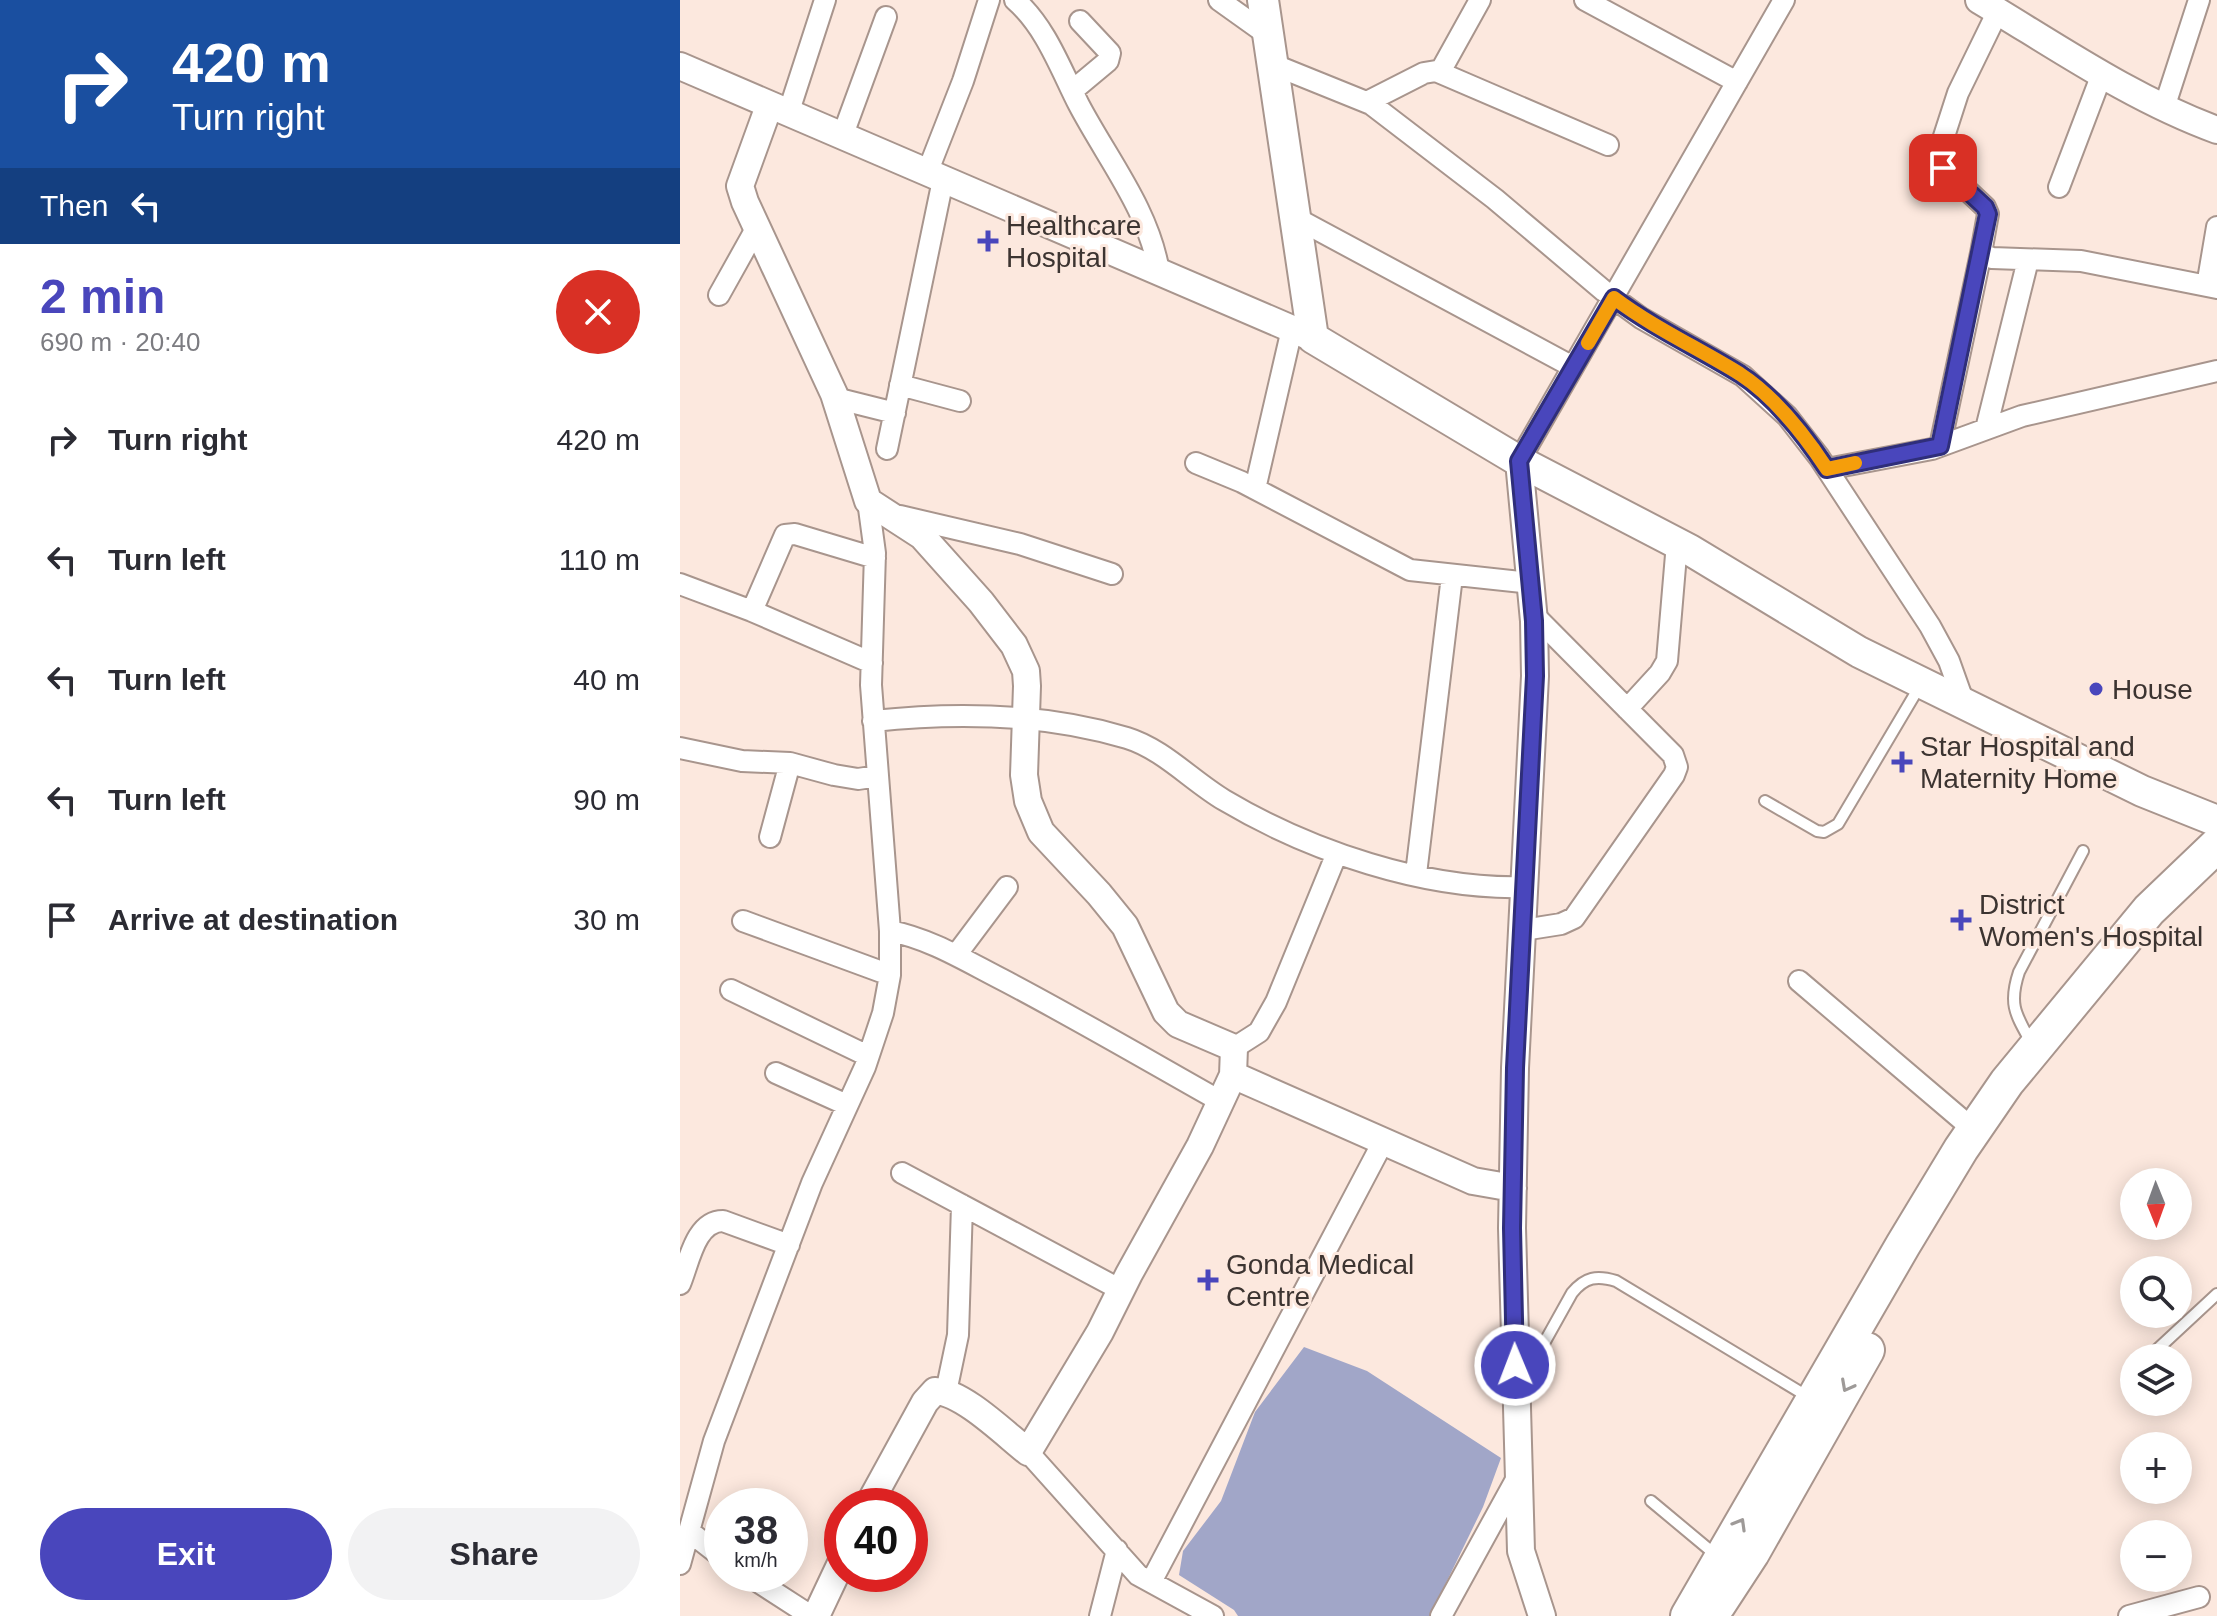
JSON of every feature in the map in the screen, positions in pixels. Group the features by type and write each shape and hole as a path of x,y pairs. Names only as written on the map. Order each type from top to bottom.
{"highway":[{"path":"1688,1616 1812,1399 1974,1130 2034,1047 2149,910 2217,845"},
{"path":"1711,1616 1760,1540 1907,1276 1985,1150 2057,1053 2196,889 2217,870"}],"main road":[{"path":"1263,0 1294,217 1303,333 1519,461 1677,543 1859,652 2025,735 2217,821"},
{"path":"2161,798 2217,799"}],"street":[{"path":"680,1564 714,1441 812,1183 868,1056 883,1013 890,975 890,931 873,721 875,558 871,500 835,398 740,186 778,110 825,0"},
{"path":"887,449 935,177 989,0"},
{"path":"1015,0 1051,49 1127,187 1155,247 1159,272"},
{"path":"1219,0 1270,49 1367,102 1495,199 1614,298 1641,318 1743,376 1787,416 1827,469 1930,626 1949,661 1964,703"},
{"path":"1440,72 1480,0"},
{"path":"1585,0 1737,82"},
{"path":"1542,1616 1521,1551 1516,1392 1515,1068 1535,676 1534,615 1519,461 1784,0"},
{"path":"2164,108 2199,0"},
{"path":"1940,446 1988,214 1985,207 1938,163 1937,158 1988,6 2164,108 2217,130"},
{"path":"842,137 886,17"},
{"path":"1072,91 1108,61 1110,53 1080,21"},
{"path":"680,66 1303,333 1255,489"},
{"path":"1367,102 1424,73 1440,72 1608,145"},
{"path":"2059,187 2102,74"},
{"path":"1294,217 1573,367"},
{"path":"719,295 757,227"},
{"path":"1981,253 1992,258 2081,261 2212,287 2217,227"},
{"path":"1986,429 2028,260"},
{"path":"1827,469 1940,446 2022,416 2217,371"},
{"path":"900,385 960,401"},
{"path":"835,398 895,413"},
{"path":"1196,463 1255,489 1410,570 1531,583"},
{"path":"871,500 1112,574"},
{"path":"871,500 922,536 981,602 1014,645 1026,671 1024,775 1028,801 1041,832 1125,926 1166,1012 1178,1024 1234,1048"},
{"path":"752,611 785,535 795,534 875,558"},
{"path":"1627,709 1667,661 1677,543"},
{"path":"1416,874 1452,576"},
{"path":"680,584 752,611 872,663"},
{"path":"1523,930 1561,924 1574,918 1677,767 1673,755 1534,615"},
{"path":"873,721 920,718 1026,720 1130,739 1168,760 1221,799 1280,831 1337,853 1452,883 1525,887"},
{"path":"680,748 742,761 790,763 858,779 878,776"},
{"path":"770,837 790,763"},
{"path":"1234,1048 1259,1032 1276,1002 1337,853"},
{"path":"956,955 1007,887"},
{"path":"743,921 890,975"},
{"path":"890,931 907,934 956,955 1090,1025 1220,1101"},
{"path":"1799,981 1974,1130"},
{"path":"731,990 868,1056"},
{"path":"1028,1452 1100,1332 1200,1146 1233,1075 1234,1048"},
{"path":"776,1073 847,1105"},
{"path":"1233,1075 1473,1181 1513,1188"},
{"path":"1151,1582 1383,1142"},
{"path":"902,1173 1121,1290"},
{"path":"946,1392 958,1335 962,1205"},
{"path":"683,1271 701,1231 713,1221 723,1221 789,1245"},
{"path":"878,1488 925,1402 935,1391 946,1392 1028,1452 1138,1575 1213,1616"},
{"path":"1441,1616 1519,1476"},
{"path":"690,1532 704,1543"},
{"path":"1100,1616 1117,1550"},
{"path":"775,1592 814,1616 826,1592"},
{"path":"2129,1616 2199,1597"}],"lane":[{"path":"1765,801 1817,831 1824,832 1838,824 1923,682"},
{"path":"2034,1047 2016,1016 2012,1003 2013,989 2083,851"},
{"path":"1516,1392 1581,1281 1604,1277 1616,1281 1812,1399"},
{"path":"2163,1344 2217,1294"},
{"path":"1651,1501 1720,1559"}],"water":[{"path":"1304,1347 1367,1371 1501,1458 1483,1507 1430,1616 1238,1616 1234,1610 1179,1575 1183,1551 1221,1501 1255,1412"}],"slow traffic":[{"path":"1588,343 1614,298 1641,318 1743,376 1787,416 1827,469 1855,463"}],"place":[{"name":"Healthcare Hospital","path":"988,241"},
{"name":"House","path":"2096,689"},
{"name":"Star Hospital and Maternity Home","path":"1902,762"},
{"name":"District Women's Hospital","path":"1961,920"},
{"name":"Gonda Medical Centre","path":"1208,1280"}],"route":[{"path":"1515,1365 1512,1228 1515,1068 1535,676 1534,621 1519,461 1614,298 1641,318 1743,376 1787,416 1827,469 1940,446 1988,214 1985,207 1943,168"}]}
